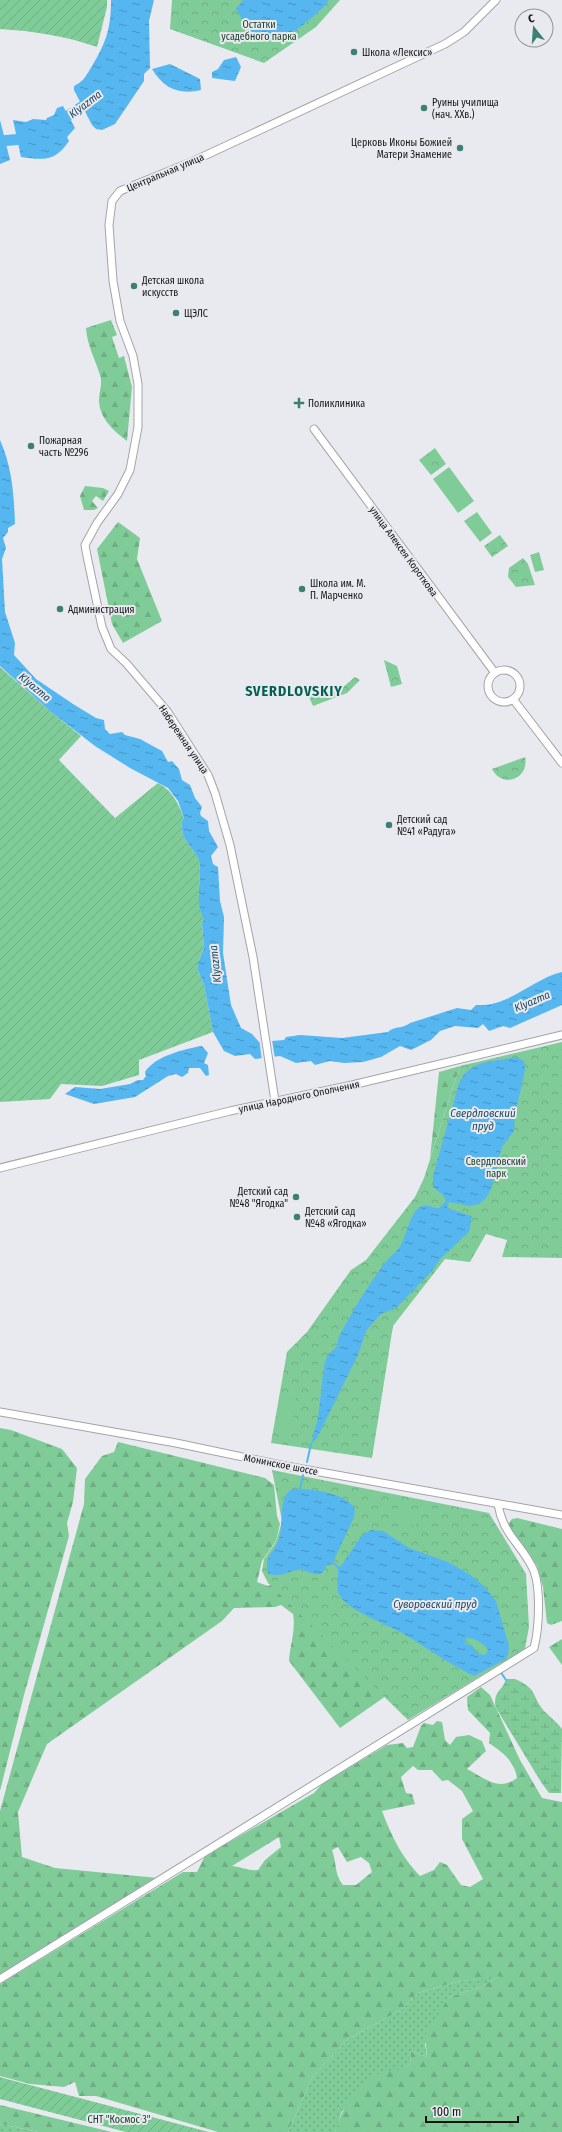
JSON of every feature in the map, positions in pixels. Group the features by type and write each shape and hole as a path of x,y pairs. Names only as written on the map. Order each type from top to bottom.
{"street":[{"name":"Центральная улица","path":"86,545 125,481 135,448 138,428 138,384 136,368 120,321 113,281 109,225 112,201 120,191 188,163 445,44 464,32 496,0"},
{"name":"улица Алексея Короткова","path":"314,429 495,673"},
{"name":"Набережная улица","path":"86,545 102,627 111,649 167,711 208,775 215,794 230,845 243,904 253,957 275,1100"},
{"path":"499,671 509,671 517,676 520,691 513,699 502,702 491,695 489,683 495,673 499,671"},
{"path":"513,699 562,763"},
{"name":"улица Народного Ополчения","path":"0,1168 275,1100 352,1085 562,1035"},
{"name":"Монинское шоссе","path":"0,1412 176,1443 286,1466 562,1515"},
{"path":"0,1979 534,1648 538,1621 537,1586 534,1572 503,1524 498,1504"}],"green space":[{"path":"0,0 107,0 107,7 97,47 49,35 0,29"},
{"name":"Остатки усадебного парка","path":"172,0 340,0 316,27 264,63 170,29"},
{"path":"111,320 117,335 112,337 119,358 124,356 132,387 127,441 108,424 102,413 99,400 101,378 90,346 86,328"},
{"path":"435,448 446,464 431,475 419,460"},
{"path":"449,467 474,501 458,513 433,479"},
{"path":"85,486 103,488 109,491 103,501 96,496 92,501 98,508 94,510 84,510 80,496"},
{"path":"477,512 492,533 480,542 464,521"},
{"path":"118,522 140,538 137,559 162,621 123,643 112,624 97,549"},
{"path":"500,535 508,546 492,557 484,546"},
{"path":"539,552 544,570 535,572 530,555"},
{"path":"523,558 528,564 535,585 516,587 508,577 509,568"},
{"path":"384,660 397,666 402,684 391,687"},
{"path":"0,667 81,736 59,760 115,818 158,783 168,790 177,802 184,818 181,822 183,835 199,861 199,897 201,912 205,919 202,924 204,948 198,963 198,970 204,985 213,1032 139,1060 139,1075 102,1086 61,1084 50,1099 0,1102"},
{"path":"355,677 360,680 347,693 313,706 309,697 343,687"},
{"path":"525,757 523,771 514,779 502,779 496,775 492,769"},
{"name":"Свердловский парк","path":"562,1042 562,1258 502,1257 507,1240 486,1234 470,1262 445,1259 393,1326 372,1458 271,1443 287,1352 307,1332 351,1270 366,1260 415,1197 424,1178 460,1066"},
{"path":"460,1066 430,1159 439,1072"},
{"path":"280,1396 296,1398 291,1432 275,1430"},
{"path":"0,1428 11,1430 62,1449 77,1468 73,1502 67,1523 69,1536 24,1695 0,1791"},
{"path":"118,1442 265,1478 274,1485 277,1516 280,1524 276,1541 262,1561 257,1582 268,1586 307,1569 325,1638 386,1696 340,1728 289,1661 293,1632 293,1614 281,1605 275,1607 234,1608 222,1621 47,1744 18,1812 22,1857 55,1868 158,1878 0,1977 0,1811 84,1504 85,1479 102,1456 114,1452"},
{"path":"272,1470 489,1513 526,1574 529,1627 525,1649 408,1720 268,1583 262,1571 264,1559 276,1542 282,1521"},
{"path":"401,1508 419,1517 415,1526 396,1517"},
{"path":"517,1518 562,1529 562,1621 551,1625 547,1623 543,1587 537,1566 510,1529 509,1523 512,1519"},
{"path":"562,1639 562,1665 549,1647"},
{"path":"506,1679 515,1679 531,1689 544,1711 562,1729 561,1793 549,1793 496,1708 495,1698"},
{"path":"481,1687 490,1695 520,1760 542,1798 562,1802 562,2132 335,2132 346,2105 357,2090 364,2084 381,2073 406,2067 410,2064 411,2051 427,2057 425,2035 449,1997 478,1988 500,1976 457,1982 418,1993 401,2010 348,2039 313,2076 288,2132 218,2132 96,2096 79,2096 75,2082 64,2087 30,2084 0,2076 0,1984 183,1872 197,1872 205,1856 314,1793 322,1784 387,1745 403,1743 407,1748 413,1747 421,1726 424,1723 433,1725 437,1721 442,1722 445,1740 450,1745 456,1737 469,1735 482,1741 486,1751 467,1769 498,1784 504,1784 517,1778 511,1762 489,1743 490,1733 468,1710 467,1697","holes":["413,1766 418,1770 432,1770 442,1781 448,1780 462,1791 473,1811 462,1819 462,1839 483,1879 470,1887 461,1885 447,1865 440,1862 434,1870 420,1876 402,1854 393,1838 382,1811 415,1804 412,1794 406,1793 401,1777","279,1837 281,1847 265,1860 258,1870 232,1866","338,1847 347,1862 361,1857 369,1863 372,1872 356,1885 343,1885 337,1872 332,1850"]},
{"path":"502,1975 478,1988 449,1997 425,2044 427,2057 411,2051 410,2064 401,2070 382,2073 342,2111 335,2132 288,2132 313,2076 348,2039 401,2010 418,1993 457,1982"},
{"name":"СНТ \"Космос 3\"","path":"0,2077 209,2132 126,2132 0,2099"},
{"path":"0,2105 112,2132 39,2132 0,2124"},
{"path":"0,2124 39,2132 0,2132"}],"water":[{"path":"111,0 154,0 149,21 150,68 144,74 144,81 115,124 102,130 96,129 92,125 74,90 74,86 86,76 103,45 110,21"},
{"path":"243,0 328,0 327,4 306,23 288,35 270,41 258,37 244,22 236,9"},
{"path":"236,57 241,67 235,81 212,78 212,72 218,69 224,60"},
{"path":"170,64 200,79 201,90 186,92 167,86 152,69"},
{"path":"63,106 75,128 67,137 69,141 64,148 59,153 48,158 36,159 21,157 13,120 26,122 33,119 46,120 54,115 57,108"},
{"path":"0,120 10,160 0,164"},
{"path":"0,440 10,471 14,502 15,524 8,528 8,532 3,538 6,548 2,559 5,612 15,643 14,655 36,679 96,718 104,720 105,729 110,734 122,732 125,735 140,739 162,751 168,762 172,761 179,769 182,780 190,785 195,798 202,807 200,813 201,816 208,821 209,831 218,847 211,856 213,864 218,867 220,901 224,917 223,953 231,1005 241,1028 252,1034 259,1042 284,1040 286,1037 300,1035 342,1038 388,1032 410,1023 457,1008 471,1010 476,1005 500,1002 541,980 562,972 562,1005 510,1028 503,1026 489,1031 483,1024 478,1028 455,1026 440,1031 431,1040 411,1050 400,1046 381,1057 363,1062 344,1063 330,1061 315,1065 311,1061 296,1063 280,1056 255,1059 250,1054 235,1056 224,1051 213,1032 204,985 198,970 198,963 204,948 202,924 204,919 199,904 200,868 198,857 183,835 181,822 184,818 178,801 168,788 130,768 95,746 51,712 0,666"},
{"path":"202,1046 208,1053 204,1063 208,1065 209,1075 206,1076 200,1068 189,1068 188,1073 182,1077 176,1074 168,1076 135,1097 94,1104 65,1094 75,1087 100,1089 130,1084 138,1080 143,1080 146,1076 145,1072 156,1062 170,1054"},
{"name":"Свердловский пруд","path":"516,1057 524,1061 525,1070 515,1115 514,1131 502,1147 491,1189 486,1198 479,1204 470,1206 449,1202 447,1208 472,1216 469,1232 440,1259 432,1271 396,1308 381,1314 366,1331 358,1355 317,1438 311,1444 318,1418 324,1366 327,1356 337,1346 338,1339 343,1329 371,1282 386,1261 401,1246 411,1219 416,1211 422,1206 439,1208 446,1201 443,1195 433,1187 433,1176 459,1083 469,1070 476,1066 491,1061"},
{"path":"292,1489 308,1489 337,1496 345,1499 355,1510 354,1517 334,1560 335,1564 327,1565 322,1573 313,1574 298,1570 281,1575 268,1574 268,1559 276,1546 280,1534 284,1499 287,1493"},
{"name":"Суворовский пруд","path":"371,1530 383,1531 409,1548 448,1562 469,1574 484,1586 496,1601 509,1646 508,1655 504,1660 474,1676 400,1632 367,1616 344,1601 338,1593 337,1567 341,1566 362,1535","holes":["470,1638 485,1646 488,1650 486,1654 483,1655 476,1652 472,1645 465,1644 465,1640"]}],"pier":[{"path":"259,1038 264,1041 272,1040 275,1059 262,1061"}],"waterway":[{"name":"Klyazma","path":"56,124 95,98"},
{"name":"Klyazma","path":"0,141 23,139 31,136"},
{"path":"307,1462 311,1444"},
{"path":"300,1489 303,1475"},
{"path":"500,1671 506,1680"}],"place":[{"name":"Школа «Лексис»","path":"354,52"},
{"name":"Руины училища (нач. XXв.)","path":"424,108"},
{"name":"Церковь Иконы Божией Матери Знамение","path":"460,148"},
{"name":"Детская школа искусств","path":"134,286"},
{"name":"ЩЭЛС","path":"176,313"},
{"name":"Поликлиника","path":"299,403"},
{"name":"Пожарная часть №296","path":"31,446"},
{"name":"Школа им. М. П. Марченко","path":"302,589"},
{"name":"Администрация","path":"60,609"},
{"name":"Детский сад №41 «Радуга»","path":"389,825"},
{"name":"Детский сад №48 \"Ягодка\"","path":"296,1197"},
{"name":"Детский сад №48 «Ягодка»","path":"297,1217"}],"district":[{"name":"SVERDLOVSKIY","path":"294,691"}]}
